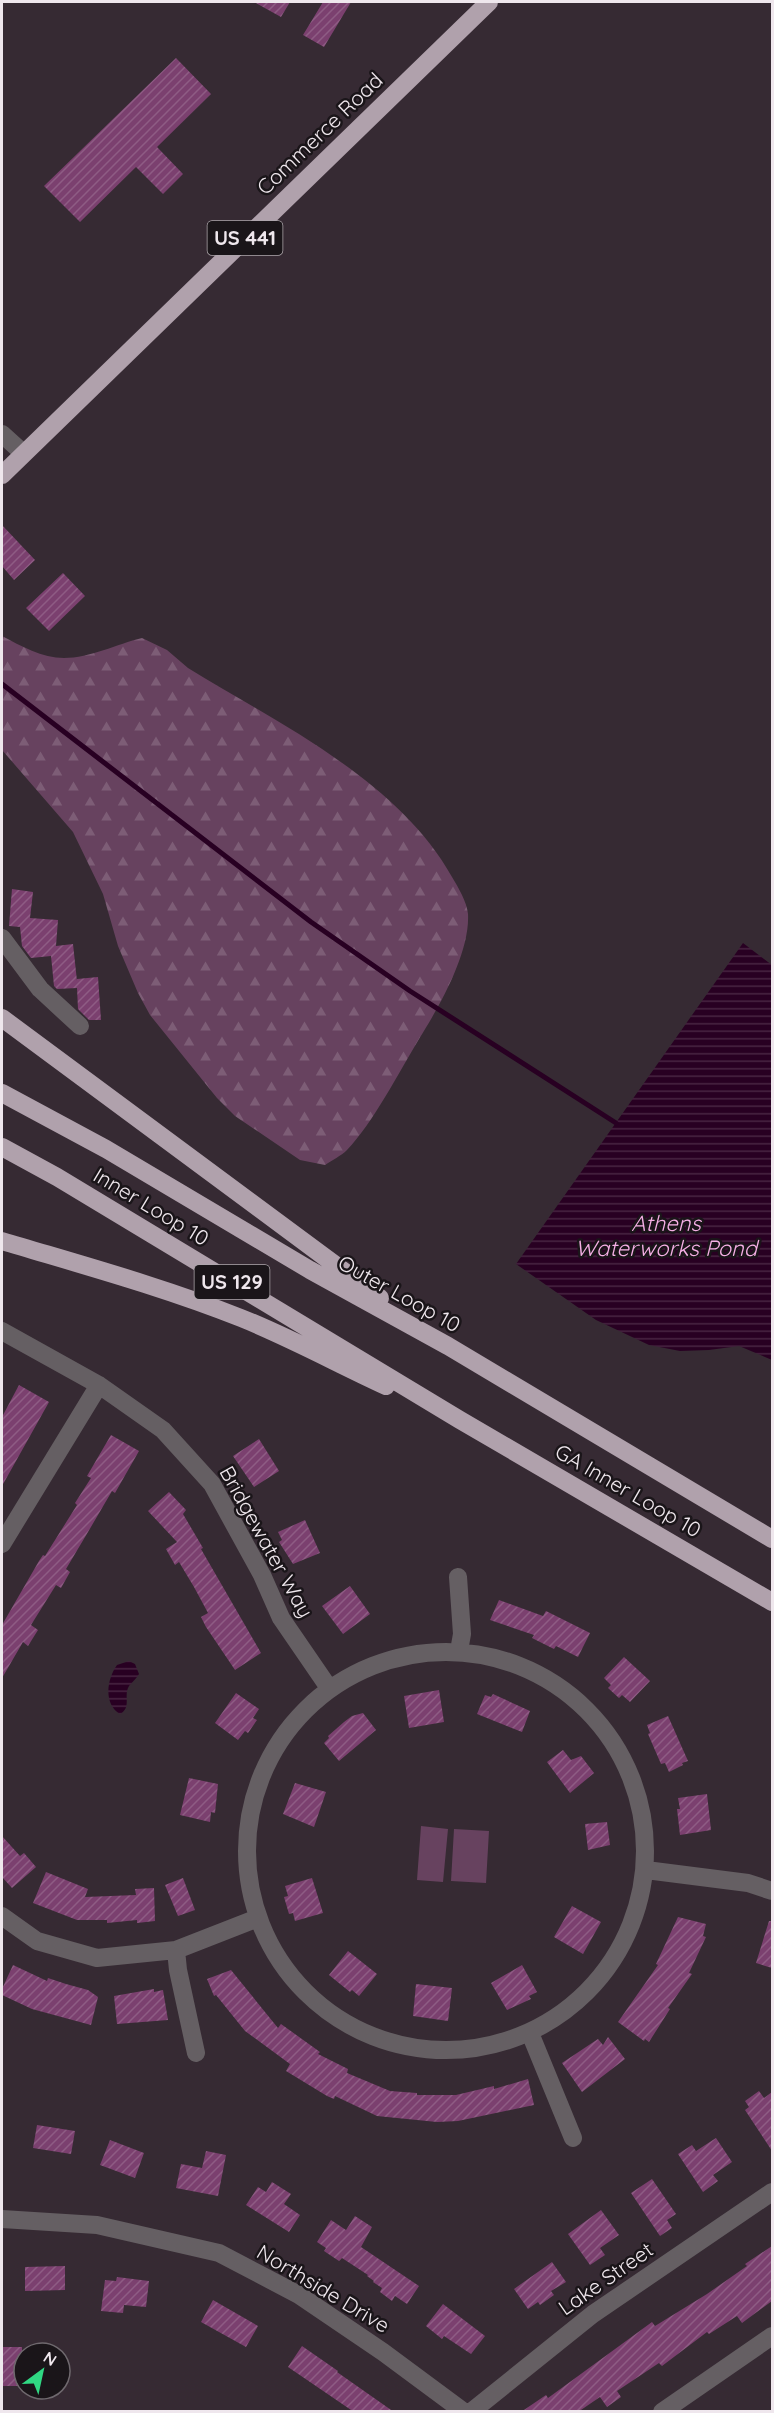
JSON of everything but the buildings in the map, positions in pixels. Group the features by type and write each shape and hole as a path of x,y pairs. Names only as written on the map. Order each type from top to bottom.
{"highway":[{"name":"Commerce Road","path":"2,475 489,2"},
{"path":"2,1018 323,1257 448,1346"},
{"name":"Outer Loop 10","path":"2,1093 106,1149 310,1270 448,1346 772,1539"},
{"name":"Inner Loop 10","path":"2,1147 460,1420"},
{"path":"2,1241 239,1317 283,1335 460,1420"},
{"name":"GA Inner Loop 10","path":"460,1420 772,1602"}],"street":[{"path":"2,434 23,453"},
{"path":"2,938 40,989 80,1026"},
{"name":"Bridgewater Way","path":"2,1331 99,1385 163,1430 212,1484 262,1575 281,1618 329,1688"},
{"path":"2,1544 99,1385"},
{"path":"458,1577 462,1634 459,1651"},
{"path":"459,1651 522,1665 576,1699 618,1748 642,1807 646,1870 632,1929 600,1980 555,2020 530,2033 478,2049 423,2049 369,2035 322,2007 284,1967 258,1918 248,1880 246,1840 258,1782 287,1729 329,1688 360,1670 408,1654 459,1651"},
{"path":"646,1870 748,1883 772,1891"},
{"path":"2,1916 37,1941 97,1958 176,1950 258,1918"},
{"path":"176,1950 178,1970 196,2053"},
{"path":"530,2033 573,2138"},
{"name":"Lake Street","path":"471,2412 593,2314 772,2192"},
{"name":"Northside Drive","path":"2,2219 97,2225 219,2253 299,2295 383,2352 464,2412"},
{"path":"662,2412 772,2336"}],"green space":[{"path":"2,636 32,651 64,658 84,656 142,638 167,650 188,668 297,733 369,783 401,811 429,842 452,877 464,900 468,914 464,945 452,979 366,1126 347,1150 325,1165 300,1160 235,1116 217,1098 150,1015 118,946 103,894 73,832 2,750"},
{"path":"421,1826 448,1829 443,1882 417,1880"},
{"path":"454,1829 489,1831 486,1883 451,1881"}],"water":[{"name":"Athens Waterworks Pond","path":"743,943 772,965 772,1360 739,1346 680,1351 649,1345 596,1320 516,1264"},
{"path":"129,1661 135,1664 139,1674 127,1690 127,1705 120,1714 111,1704 109,1684 117,1665"}],"waterway":[{"path":"2,684 311,922 410,991 616,1123"}]}
